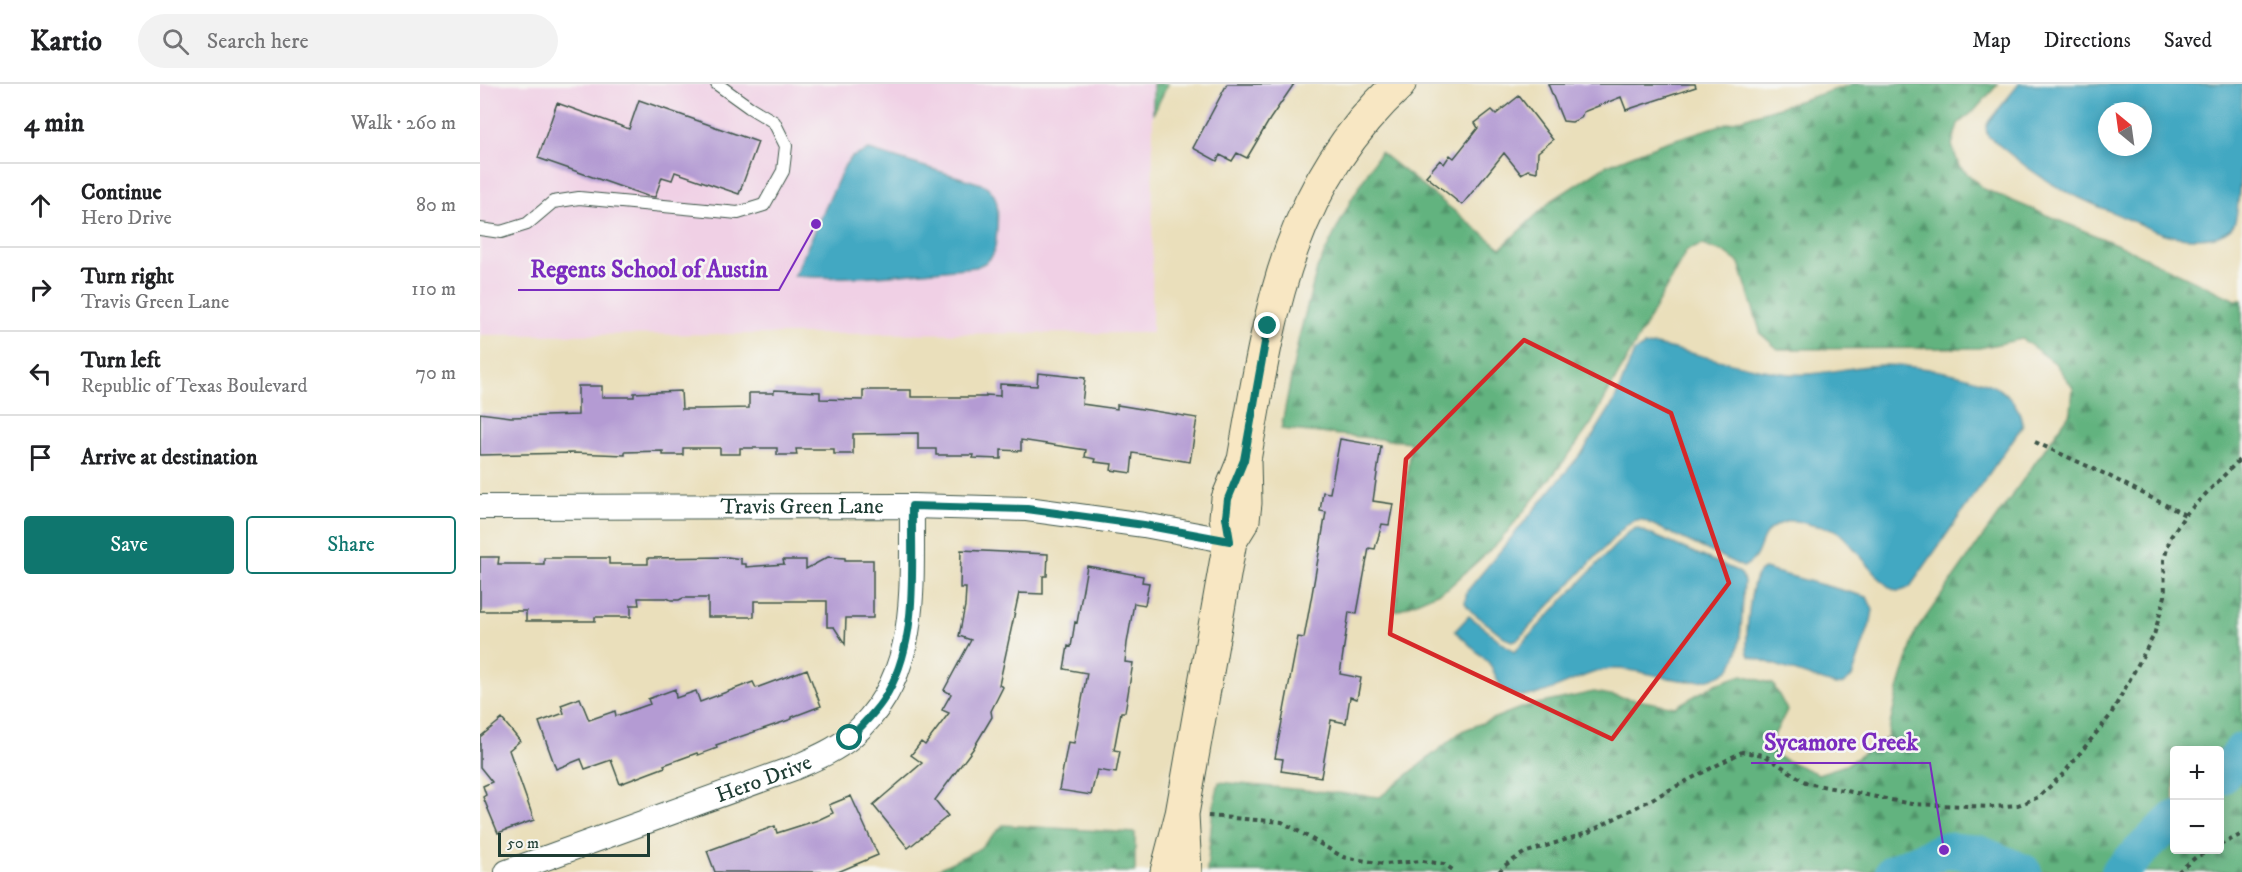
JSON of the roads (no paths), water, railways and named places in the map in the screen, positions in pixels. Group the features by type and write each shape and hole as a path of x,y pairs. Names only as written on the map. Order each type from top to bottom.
{"street":[{"path":"1185,872 1230,541 1243,520 1244,460 1268,326 1285,264 1298,228 1312,199 1346,144 1398,84"},
{"name":"Travis Green Lane","path":"480,507 912,506 1027,509 1144,525 1230,541"},
{"name":"Hero Drive","path":"507,872 794,768 824,755 850,738 872,715 888,693 904,650 911,602 912,506"},
{"path":"1167,872 1193,815"}],"lane":[{"path":"480,229 501,232 527,224 553,202 579,198 738,213 765,205 783,171 786,146 774,122 717,84"}],"water":[{"path":"2019,84 2242,84 2239,198 2234,224 2220,234 2200,238 2179,237 2151,230 2076,196 2041,177 1987,135 1986,127"},
{"path":"869,150 985,185 992,191 997,205 997,228 994,252 990,258 976,267 863,277 794,276 845,165 852,157"},
{"path":"1656,345 1782,373 1807,374 1882,365 1961,375 1991,385 2006,394 2016,406 2023,425 1910,587 1904,590 1897,591 1891,588 1844,538 1829,528 1795,521 1777,525 1764,536 1756,556 1743,567 1643,520 1634,520 1626,525 1518,639 1512,641 1507,639 1471,611 1465,603 1467,591 1584,450 1614,402 1634,352 1644,346"},
{"path":"1636,528 1742,575 1744,582 1739,643 1733,664 1728,670 1700,681 1686,681 1612,669 1588,674 1537,694 1516,695 1509,693 1501,686 1488,662 1455,631 1469,616 1514,652 1627,533"},
{"path":"1764,569 1867,597 1873,610 1871,621 1852,677 1843,684 1835,685 1749,656 1747,629 1750,602 1757,575"}],"waterway":[{"path":"2224,773 2242,750"},
{"path":"2119,872 2170,823"},
{"path":"1893,872 1944,850 1979,853 2024,872"}],"place":[{"name":"Regents School of Austin","path":"816,224"},
{"name":"Sycamore Creek","path":"1944,850"}]}
